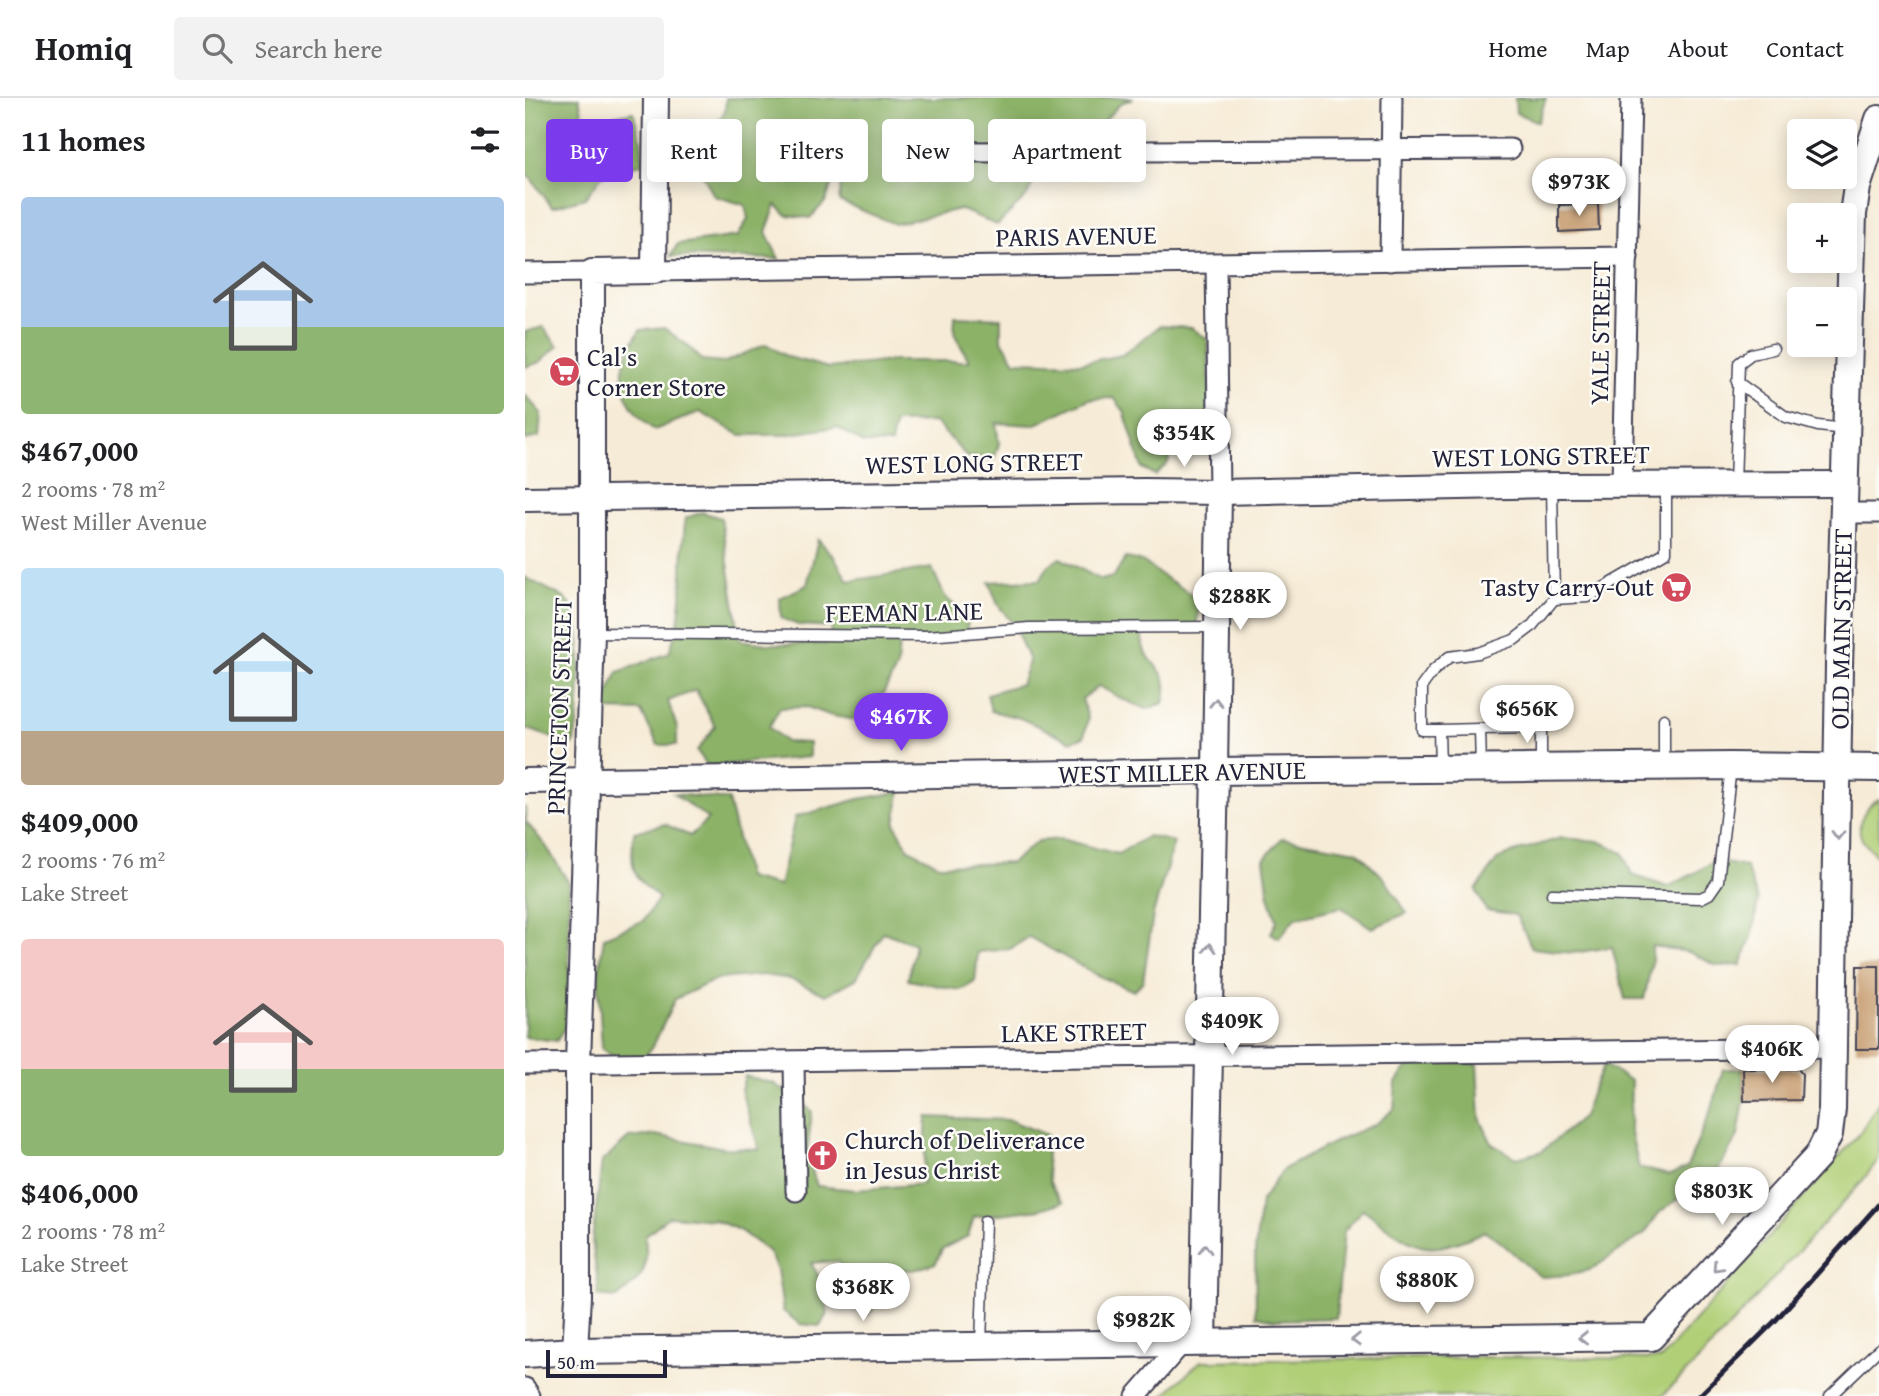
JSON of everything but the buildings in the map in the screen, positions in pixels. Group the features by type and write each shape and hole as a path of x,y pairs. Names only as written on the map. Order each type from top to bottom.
{"main road":[{"name":"OLD MAIN STREET","path":"1850,287 1854,201 1872,156 1879,119"},
{"name":"OLD MAIN STREET","path":"1193,1342 1651,1337 1777,1204 1818,1156 1827,1142 1831,1124 1847,357"},
{"name":"WEST MILLER AVENUE","path":"1215,771 1731,766 1879,768"},
{"path":"525,1354 575,1351 1193,1342 1208,1057 1215,771"}],"street":[{"path":"654,271 656,98"},
{"path":"1390,261 1392,98"},
{"name":"YALE STREET","path":"1622,484 1631,98"},
{"path":"974,152 1510,149"},
{"name":"PARIS AVENUE","path":"525,273 1628,257"},
{"path":"1215,771 1219,492 1216,264"},
{"name":"PRINCETON STREET","path":"575,1351 578,1296 578,1063 592,633 592,272"},
{"name":"WEST LONG STREET","path":"525,499 1091,491 1219,492 1622,484 1844,484"},
{"path":"1843,513 1879,513"},
{"name":"WEST MILLER AVENUE","path":"525,781 1215,771"},
{"name":"LAKE STREET","path":"525,1064 1833,1048"},
{"path":"794,1062 796,1191"},
{"path":"1136,1396 1193,1342"},
{"path":"525,1388 530,1396"}],"lane":[{"path":"1735,484 1739,363 1751,354 1773,349"},
{"path":"1737,382 1786,417 1818,426 1845,429"},
{"path":"1554,599 1588,597 1666,552 1666,484"},
{"path":"1541,768 1541,728 1422,730 1422,686 1433,671 1449,657 1478,653 1514,640 1531,627 1554,599 1552,485"},
{"name":"FEEMAN LANE","path":"592,633 927,636 1029,628 1217,627"},
{"path":"1664,719 1664,767"},
{"path":"1481,729 1481,769"},
{"path":"1439,730 1440,769"},
{"path":"1552,894 1700,898 1709,894 1717,881 1731,766"},
{"path":"981,1345 985,1221"},
{"path":"1830,1396 1879,1349"}],"green space":[{"path":"525,98 579,98 583,119 546,119 546,182 597,182 585,198 552,207 529,176 525,177"},
{"path":"726,98 1134,98 1121,103 1106,119 988,119 988,182 1033,182 1027,196 997,225 960,209 895,224 839,201 841,185 836,182 868,182 868,119 756,119 756,182 832,182 826,201 810,218 787,215 776,205 766,232 779,259 670,256 678,244 738,236 748,219 745,205 714,196 707,182 742,182 742,119 720,119 725,111"},
{"path":"1515,98 1546,98 1538,122 1516,113"},
{"path":"633,112 641,139 643,163 633,166 633,119 599,119"},
{"path":"955,316 1001,318 1001,339 1015,361 1080,363 1122,355 1160,326 1192,328 1208,340 1210,410 1197,426 1180,425 1172,442 1168,463 1155,475 1142,468 1124,411 1114,398 1089,399 1034,425 996,423 999,444 994,459 967,457 935,422 895,423 891,444 863,443 837,427 784,435 740,435 700,412 654,430 632,407 623,383 626,358 640,330 664,328 703,361 723,363 766,344 788,357 829,368 891,361 969,361 954,333"},
{"path":"543,327 558,346 540,362 525,367 525,332"},
{"path":"525,395 541,413 539,437 525,440"},
{"path":"702,512 721,518 740,640 767,644 826,644 832,627 798,625 781,618 780,598 807,585 818,539 835,558 848,581 932,568 945,597 968,617 966,639 922,639 899,644 897,667 880,700 864,721 832,716 807,707 780,708 769,727 786,742 809,743 809,757 708,766 697,751 715,726 696,690 668,701 677,728 677,745 658,745 641,711 604,710 606,698 618,672 669,653 678,621 686,518"},
{"path":"1060,558 1101,580 1113,577 1126,558 1141,561 1192,596 1198,609 1195,627 1141,628 1145,651 1165,679 1164,703 1146,709 1099,686 1082,699 1088,718 1084,737 1071,741 1020,718 991,711 987,694 1021,684 1029,661 1014,625 998,605 989,582 1040,580 1048,566"},
{"path":"525,577 565,598 574,612 580,649 580,693 573,745 525,728"},
{"path":"900,792 895,824 909,849 939,865 1011,863 1038,841 1061,839 1118,854 1148,836 1174,842 1153,915 1143,981 1134,991 1097,975 1029,937 1010,949 978,952 975,982 960,990 908,980 915,944 883,932 856,979 826,995 790,979 763,975 717,979 675,999 655,1042 641,1063 612,1056 602,1048 598,977 604,937 643,921 659,898 642,883 634,870 634,832 665,824 690,836 708,819 674,794 728,800 747,878 779,886 795,817 859,799"},
{"path":"1879,799 1879,858 1861,837 1860,826 1870,805"},
{"path":"525,806 526,822 546,846 569,883 569,1019 557,1041 525,1037"},
{"path":"1282,838 1357,851 1384,878 1407,913 1372,928 1341,907 1295,918 1279,938 1271,933 1277,921 1269,896 1264,859"},
{"path":"1561,838 1599,841 1623,853 1632,875 1668,887 1714,861 1746,867 1758,900 1753,933 1741,965 1717,966 1689,952 1652,946 1652,962 1644,999 1625,999 1612,947 1573,953 1532,948 1516,915 1486,910 1476,890 1497,860"},
{"path":"1442,1061 1477,1064 1480,1118 1492,1144 1517,1158 1542,1151 1583,1117 1604,1065 1631,1081 1630,1129 1639,1168 1670,1175 1687,1167 1713,1105 1723,1069 1743,1069 1744,1101 1738,1136 1718,1170 1660,1212 1644,1234 1592,1269 1569,1275 1541,1277 1485,1231 1447,1245 1417,1245 1400,1237 1363,1209 1344,1231 1336,1318 1275,1320 1256,1316 1255,1250 1261,1201 1284,1169 1338,1140 1376,1124 1394,1109 1396,1083 1408,1065"},
{"path":"745,1076 773,1083 812,1111 807,1155 817,1186 856,1190 923,1184 927,1117 1009,1120 1047,1135 1049,1179 1063,1202 1041,1209 974,1217 968,1236 942,1249 936,1263 914,1270 892,1269 872,1279 879,1303 867,1315 851,1302 849,1283 838,1261 811,1263 823,1284 828,1314 820,1326 800,1324 783,1311 777,1269 768,1251 739,1230 715,1220 669,1216 645,1236 645,1265 639,1278 617,1298 597,1296 592,1241 602,1161 629,1138 655,1135 724,1148 759,1149 741,1090"},
{"path":"1879,1102 1879,1159 1859,1185 1699,1360 1662,1396 1163,1396 1201,1361 1502,1357 1661,1359 1859,1134"}],"railway":[{"path":"1699,1396 1775,1321 1879,1204"}],"place":[{"name":"Cal’s Corner Store","path":"564,372"},
{"name":"Tasty Carry-Out","path":"1677,587"},
{"name":"Church of Deliverance in Jesus Christ","path":"822,1155"}]}
